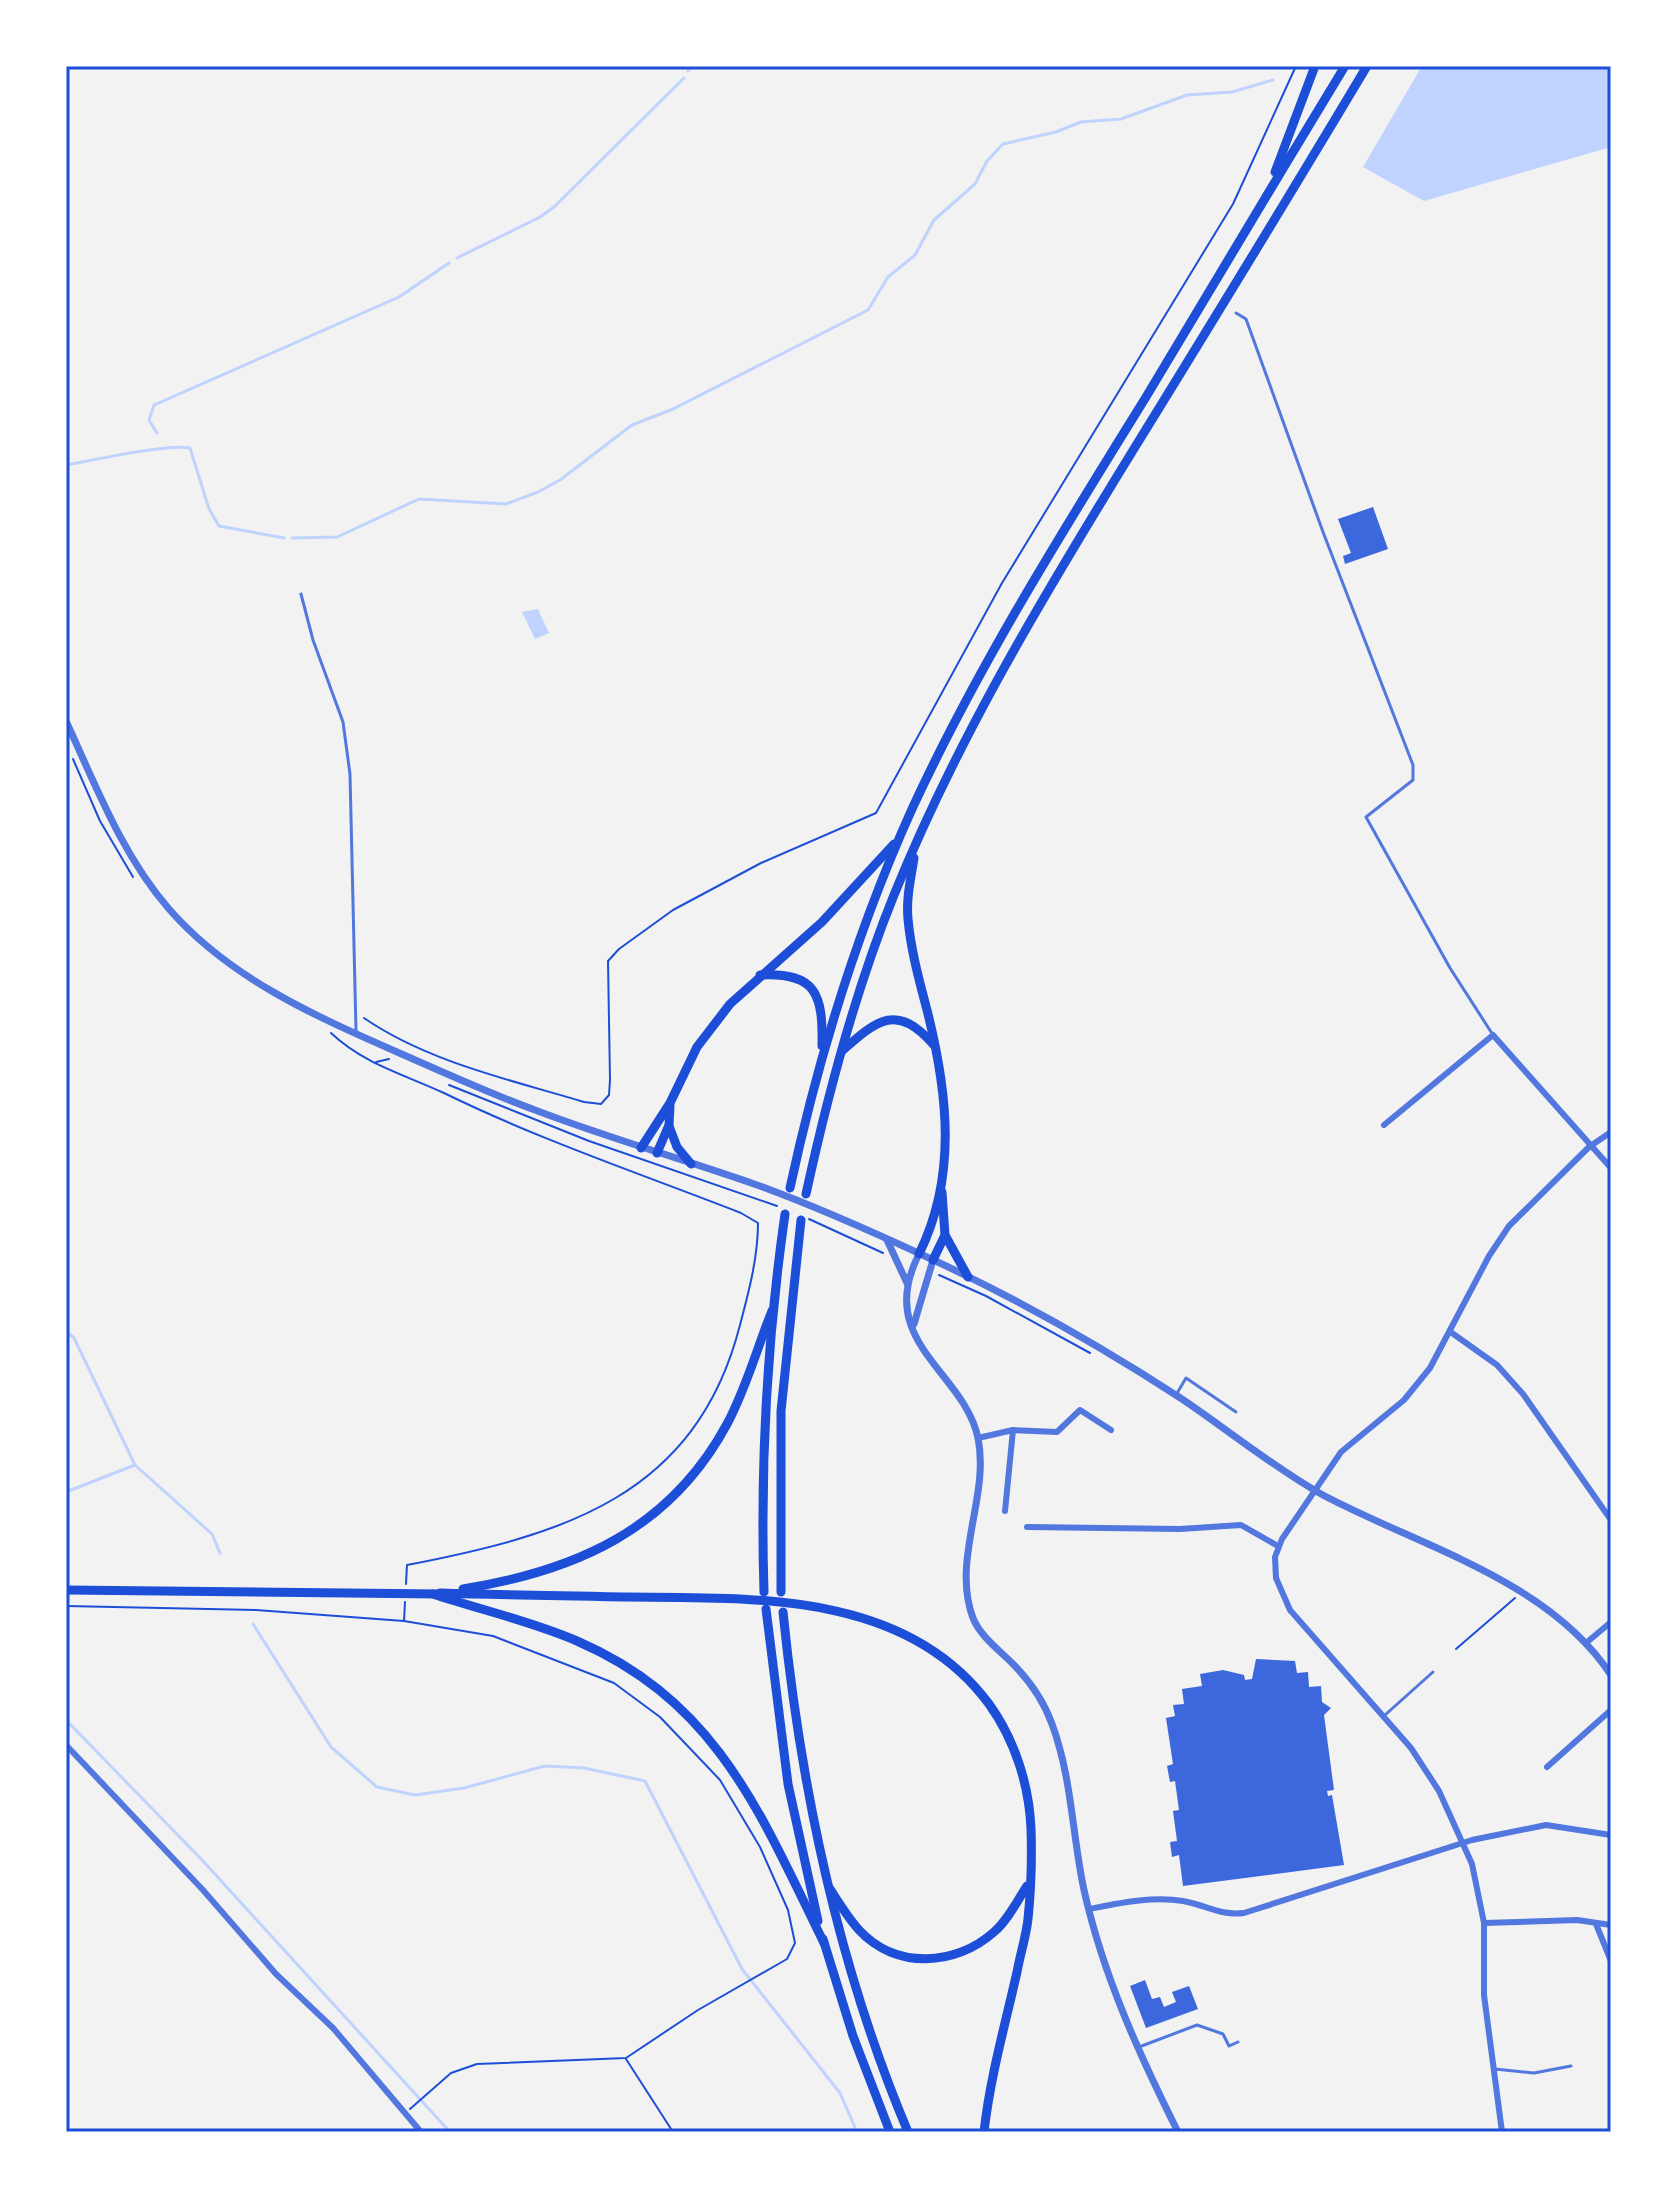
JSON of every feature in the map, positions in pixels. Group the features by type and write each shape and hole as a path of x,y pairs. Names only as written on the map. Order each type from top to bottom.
{"main road":[{"path":"1268,190 1315,66"},
{"path":"790,1188 821,1056 853,956 899,839 946,738 994,649 1345,66"},
{"path":"806,1194 842,1051 875,946 916,842 1005,665 1367,66"},
{"path":"641,1148 670,1103 686,1066 710,1030 760,975 822,922 899,839"},
{"path":"916,842 908,916 911,948 946,1099 947,1139 941,1189 919,1254"},
{"path":"760,975 787,974 805,980 813,989 822,1014 821,1056"},
{"path":"842,1051 872,1026 892,1018 910,1022 936,1047"},
{"path":"657,1153 669,1125 670,1103"},
{"path":"669,1125 677,1147 691,1164"},
{"path":"933,1260 945,1235 946,1210 941,1189"},
{"path":"764,1592 762,1460 772,1311 785,1214"},
{"path":"781,1592 779,1456 786,1346 801,1220"},
{"path":"945,1235 968,1277"},
{"path":"433,1594 552,1571 605,1548 641,1524 694,1474 714,1447 740,1394 772,1311"},
{"path":"66,1590 722,1598 831,1610 874,1621 928,1646 967,1678 998,1717 1017,1758 1027,1792 1031,1826 1028,1920 993,2071 984,2132"},
{"path":"433,1594 578,1641 629,1668 682,1709 744,1782 824,1943"},
{"path":"766,1609 788,1784 824,1943 853,2036 890,2132"},
{"path":"783,1612 797,1736 826,1883 851,1974 908,2132"},
{"path":"826,1883 869,1939 898,1955 926,1959 944,1958 979,1944 997,1930 1028,1883"}],"street":[{"path":"66,721 124,843 177,918 234,967 268,989 355,1033 535,1111 759,1186 968,1277 1176,1395 1315,1490 1522,1592 1586,1643 1611,1675"},
{"path":"1384,1125 1493,1035 1589,1147 1611,1168"},
{"path":"1502,2132 1484,1995 1484,1923 1472,1864 1439,1791 1411,1748 1290,1610 1276,1578 1278,1546 1341,1452 1408,1396 1452,1333 1489,1256 1509,1226 1589,1147 1611,1132"},
{"path":"886,1240 908,1285 913,1326 920,1347 962,1401 978,1438 980,1463 967,1590 973,1619 1045,1705 1069,1780 1089,1909 1103,1963 1137,2047 1178,2132"},
{"path":"908,1285 919,1254"},
{"path":"913,1326 933,1260"},
{"path":"1452,1333 1497,1365 1523,1394 1611,1520"},
{"path":"978,1438 1013,1430 1057,1432 1080,1410 1111,1430"},
{"path":"1005,1511 1013,1430"},
{"path":"1027,1527 1180,1529 1241,1525 1278,1546"},
{"path":"1586,1643 1611,1622"},
{"path":"1547,1767 1611,1710"},
{"path":"66,1745 203,1890 276,1974 333,2028 421,2132"},
{"path":"1089,1909 1127,1901 1163,1899 1187,1902 1229,1915 1244,1913 1462,1843 1546,1825 1611,1835"},
{"path":"1484,1923 1577,1920 1611,1925"},
{"path":"1596,1924 1611,1961"}],"lane":[{"path":"1236,313 1246,319 1323,532 1413,765 1413,780 1407,787 1366,817 1450,968 1493,1035"},
{"path":"301,594 313,640 343,722 350,774 355,1033"},
{"path":"1176,1395 1186,1378 1236,1412"},
{"path":"1383,1716 1433,1672"},
{"path":"1137,2047 1197,2025 1223,2034 1229,2046 1238,2042"},
{"path":"1493,2068 1534,2073 1571,2066"}],"path":[{"path":"356,1013 424,1050 584,1102 601,1104 609,1095 610,1080 608,961 619,949 673,910 761,863 876,813 1002,583 1233,204 1296,66"},
{"path":"70,753 100,821 136,880"},
{"path":"327,1029 356,1055 524,1131 741,1213 758,1223 753,1271 725,1377 718,1394 668,1458 635,1487 572,1522 507,1544 407,1565"},
{"path":"355,1033 356,1055"},
{"path":"836,1230 883,1253 894,1266 898,1264"},
{"path":"928,1271 986,1296 1097,1357"},
{"path":"1456,1649 1522,1592"},
{"path":"66,1606 256,1610 404,1621 493,1636 614,1683 660,1717 713,1770 760,1847 788,1910 795,1943 787,1959 626,2058 477,2064 451,2073 415,2105"},
{"path":"626,2058 673,2132"}],"water":[{"path":"1422,66 1611,66 1611,147 1424,201 1363,167"},
{"path":"538,609 549,633 535,639 522,612"}],"building":[{"path":"1373,507 1388,549 1345,564 1343,556 1351,553 1338,519"},
{"path":"1256,1659 1295,1661 1297,1673 1308,1672 1309,1687 1321,1686 1322,1702 1331,1708 1324,1715 1334,1790 1327,1791 1328,1796 1332,1795 1344,1865 1183,1886 1179,1855 1172,1857 1170,1842 1177,1841 1173,1811 1179,1810 1175,1781 1170,1782 1167,1766 1173,1764 1166,1718 1175,1716 1173,1705 1184,1704 1182,1689 1202,1686 1200,1674 1223,1670 1244,1675 1245,1680 1252,1679"},
{"path":"1145,1980 1152,1999 1160,1997 1164,2007 1176,2002 1172,1992 1189,1986 1198,2009 1146,2028 1130,1986"}],"waterway":[{"path":"688,71 691,66"},
{"path":"457,258 554,207 684,78"},
{"path":"292,538 337,537 419,499 506,504 538,492 560,480 632,425 673,409 868,310 888,277 915,255 934,220 975,184 987,161 1003,144 1056,132 1081,122 1121,119 1187,95 1232,92 1273,80"},
{"path":"157,433 149,420 154,405 399,297 449,263"},
{"path":"66,465 148,450 190,448 209,509 219,526 284,538"},
{"path":"66,1331 74,1338 135,1465"},
{"path":"66,1492 135,1465 212,1534 220,1553"},
{"path":"253,1624 331,1747 377,1787 415,1795 464,1788 545,1766 584,1768 645,1781 742,1969 840,2093 857,2132"},
{"path":"66,1720 203,1861 450,2132"}]}
